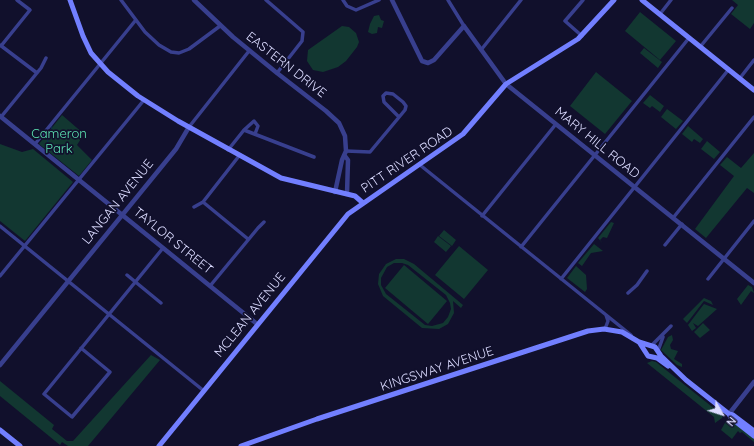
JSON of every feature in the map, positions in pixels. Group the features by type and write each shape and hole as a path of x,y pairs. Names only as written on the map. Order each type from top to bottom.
{"main road":[{"name":"PITT RIVER ROAD","path":"70,0 83,36 100,64 123,85 144,100 228,150 281,178 358,197 363,203 464,134 506,84 582,36 614,0"},
{"path":"642,0 754,90"},
{"name":"MCLEAN AVENUE","path":"158,446 342,220 363,203"},
{"name":"KINGSWAY AVENUE","path":"241,446 317,419 588,331 605,329 622,332 639,342 655,347 686,380"},
{"name":"KINGSWAY AVENUE","path":"639,342 648,356 659,359 729,414 754,431"},
{"path":"646,352 651,346"},
{"path":"653,357 658,351"},
{"name":"KINGSWAY AVENUE","path":"729,414 731,418 754,436"},
{"path":"0,430 20,446"}],"street":[{"path":"18,0 30,10 0,45 37,73"},
{"path":"121,0 135,21 159,45 174,52 189,49 220,26"},
{"name":"EASTERN DRIVE","path":"194,0 220,26 249,51 337,121 344,133 345,154 348,160 347,194"},
{"path":"266,0 303,32 302,41 276,73"},
{"path":"343,0 347,6 356,10 379,0"},
{"path":"392,0 418,57 424,62 434,60 464,26"},
{"name":"MARY HILL ROAD","path":"448,0 464,26 506,84 754,283"},
{"path":"481,50 521,0"},
{"path":"582,36 565,21 583,0"},
{"path":"660,14 671,0"},
{"path":"700,47 732,8"},
{"path":"35,144 135,21"},
{"path":"521,247 689,38"},
{"name":"LANGAN AVENUE","path":"0,365 179,145 189,127 249,51"},
{"path":"0,117 37,73 46,58"},
{"path":"740,78 754,60"},
{"path":"561,279 729,70"},
{"path":"345,154 370,152 405,110 405,104 393,94 386,93 383,96 384,102 399,117"},
{"path":"0,276 144,100"},
{"name":"TAYLOR STREET","path":"0,117 257,324"},
{"path":"673,218 754,117"},
{"path":"228,150 244,130 254,121 258,126 255,134"},
{"path":"482,216 556,124"},
{"path":"244,130 314,157"},
{"name":"EASTERN DRIVE","path":"335,192 342,160 345,154"},
{"path":"194,207 203,202 239,156"},
{"path":"420,165 639,342"},
{"path":"203,202 248,239"},
{"path":"708,279 754,221"},
{"path":"210,286 248,239 264,222"},
{"path":"665,244 682,224"},
{"path":"0,226 204,391"},
{"path":"81,348 110,372 72,417 44,394 81,348 136,282 163,248"},
{"path":"628,293 637,286 647,271"},
{"path":"127,275 161,303"},
{"path":"605,329 608,321 606,314"},
{"path":"651,346 670,326"},
{"path":"658,351 664,334"},
{"path":"729,414 754,382"}],"green space":[{"path":"732,0 754,0 754,23 750,29 731,14 738,5"},
{"path":"640,12 676,41 660,60 625,31"},
{"path":"379,15 381,20 384,21 382,28 378,27 377,33 372,34 368,32 374,16"},
{"path":"342,26 349,27 356,33 359,42 357,47 346,61 338,67 323,72 313,70 307,61 308,50"},
{"path":"644,48 662,62 658,68 640,53"},
{"path":"596,72 632,101 605,134 570,106"},
{"path":"650,95 664,106 660,112 652,106 650,108 643,103"},
{"path":"667,109 683,121 676,129 661,117"},
{"name":"Cameron Park","path":"62,115 84,134 77,145 92,160 79,176 39,144"},
{"path":"688,126 703,139 700,143 694,139 692,142 682,134"},
{"path":"707,141 720,152 714,159 701,149"},
{"path":"0,144 22,152 33,149 73,182 25,241 0,221"},
{"path":"754,153 754,193 747,188 706,238 695,229 734,176 720,165 727,157 741,168"},
{"path":"611,222 614,223 607,238 603,237 600,240 603,244 598,238"},
{"path":"444,230 456,240 452,246 439,236"},
{"path":"438,236 451,246 446,252 434,242"},
{"path":"594,244 603,251 591,253 582,266 578,263"},
{"path":"459,246 488,270 464,299 435,275"},
{"path":"396,259 404,259 414,264 463,305 461,308 453,301 454,313 448,324 439,329 422,328 383,296 378,284 379,274 386,264","holes":["394,263 408,265 446,295 451,309 448,317 443,323 432,326 425,325 386,294 381,285 381,278 387,267"]},
{"path":"404,265 447,301 428,324 385,288"},
{"path":"576,266 586,275 587,289 585,292 567,278"},
{"path":"748,285 752,287 754,293 751,291 741,305 737,299"},
{"path":"704,298 711,301 713,305 704,301 687,323 683,319"},
{"path":"704,304 717,309 698,326 693,323 696,328 692,331 688,325"},
{"path":"703,323 710,330 700,338 694,332"},
{"path":"672,335 673,340 670,345 671,349 678,351 674,359 682,364 682,367 677,365 661,350 668,337"},
{"path":"151,355 160,360 88,446 68,446 62,442 60,445 0,396 0,381 54,425 52,429 67,441 73,441"},
{"path":"652,361 656,362 716,410 723,416 722,418 715,423 714,417 647,363"},
{"path":"726,421 732,421 754,438 754,442 742,432 740,433 738,431 732,439 721,430"}],"waterway":[{"path":"46,147 52,126"}]}
